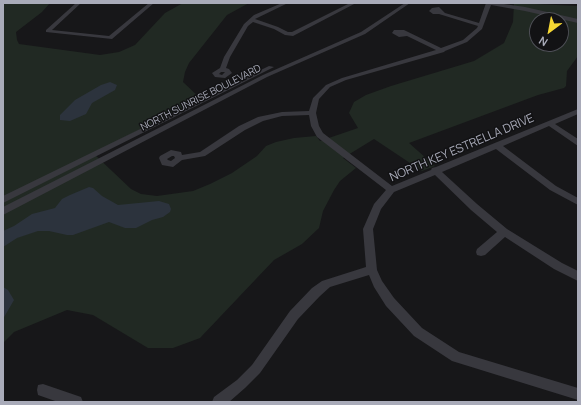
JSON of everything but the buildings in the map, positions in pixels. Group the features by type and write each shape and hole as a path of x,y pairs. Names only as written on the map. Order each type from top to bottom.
{"street":[{"path":"79,3 48,31 110,38 152,3"},
{"path":"223,69 227,57 236,41 252,20 286,3"},
{"path":"252,20 276,28 288,34 302,30 354,3"},
{"name":"NORTH SUNRISE BOULEVARD","path":"3,200 259,72 344,36 372,21 399,3"},
{"name":"NORTH SUNRISE BOULEVARD","path":"3,211 265,76 363,33 408,3"},
{"path":"508,3 578,18"},
{"path":"391,190 327,142 320,135 315,126 312,113 316,98 328,86 344,79 442,51 465,41 473,36 481,25 488,4 540,12 578,21"},
{"path":"442,13 481,25"},
{"path":"407,34 442,51"},
{"name":"NORTH KEY ESTRELLA DRIVE","path":"578,111 435,170 391,190 377,207 368,229 372,270 378,284 390,302 418,332 456,356 578,394"},
{"path":"179,158 202,154 242,128 261,119 282,114 312,113"},
{"path":"549,123 578,143"},
{"path":"497,145 553,188 578,202"},
{"path":"435,170 474,207 504,232 558,266 578,276"},
{"path":"481,252 504,232"},
{"path":"219,402 241,384 256,368 294,315 316,292 326,284 372,270"},
{"path":"43,390 76,402"}],"shaded area":[{"path":"3,3 50,3 42,12 16,32 19,44 100,55 119,52 135,45 165,13 183,3 249,3 227,15 189,63 183,82 201,99 93,153 131,189 141,194 157,196 193,191 210,184 232,173 257,156 266,146 276,142 294,138 316,136 320,141 358,128 349,113 354,102 366,95 474,61 504,43 513,22 514,3 578,6 578,56 567,71 566,86 564,88 538,95 409,143 435,166 422,171 374,139 343,158 356,168 340,181 334,190 323,211 319,228 302,244 274,260 200,338 173,348 148,348 93,315 67,310 14,332 3,343"},
{"path":"110,82 117,85 115,90 92,103 86,114 70,121 60,120 60,115 75,100 101,85"},
{"path":"89,187 93,188 102,196 118,205 159,201 169,204 171,209 170,212 163,217 152,220 136,228 125,228 109,222 73,235 49,231 38,231 17,238 3,247 3,231 14,226 32,214 55,208 62,199"},
{"path":"3,287 8,290 14,300 3,319"}]}
